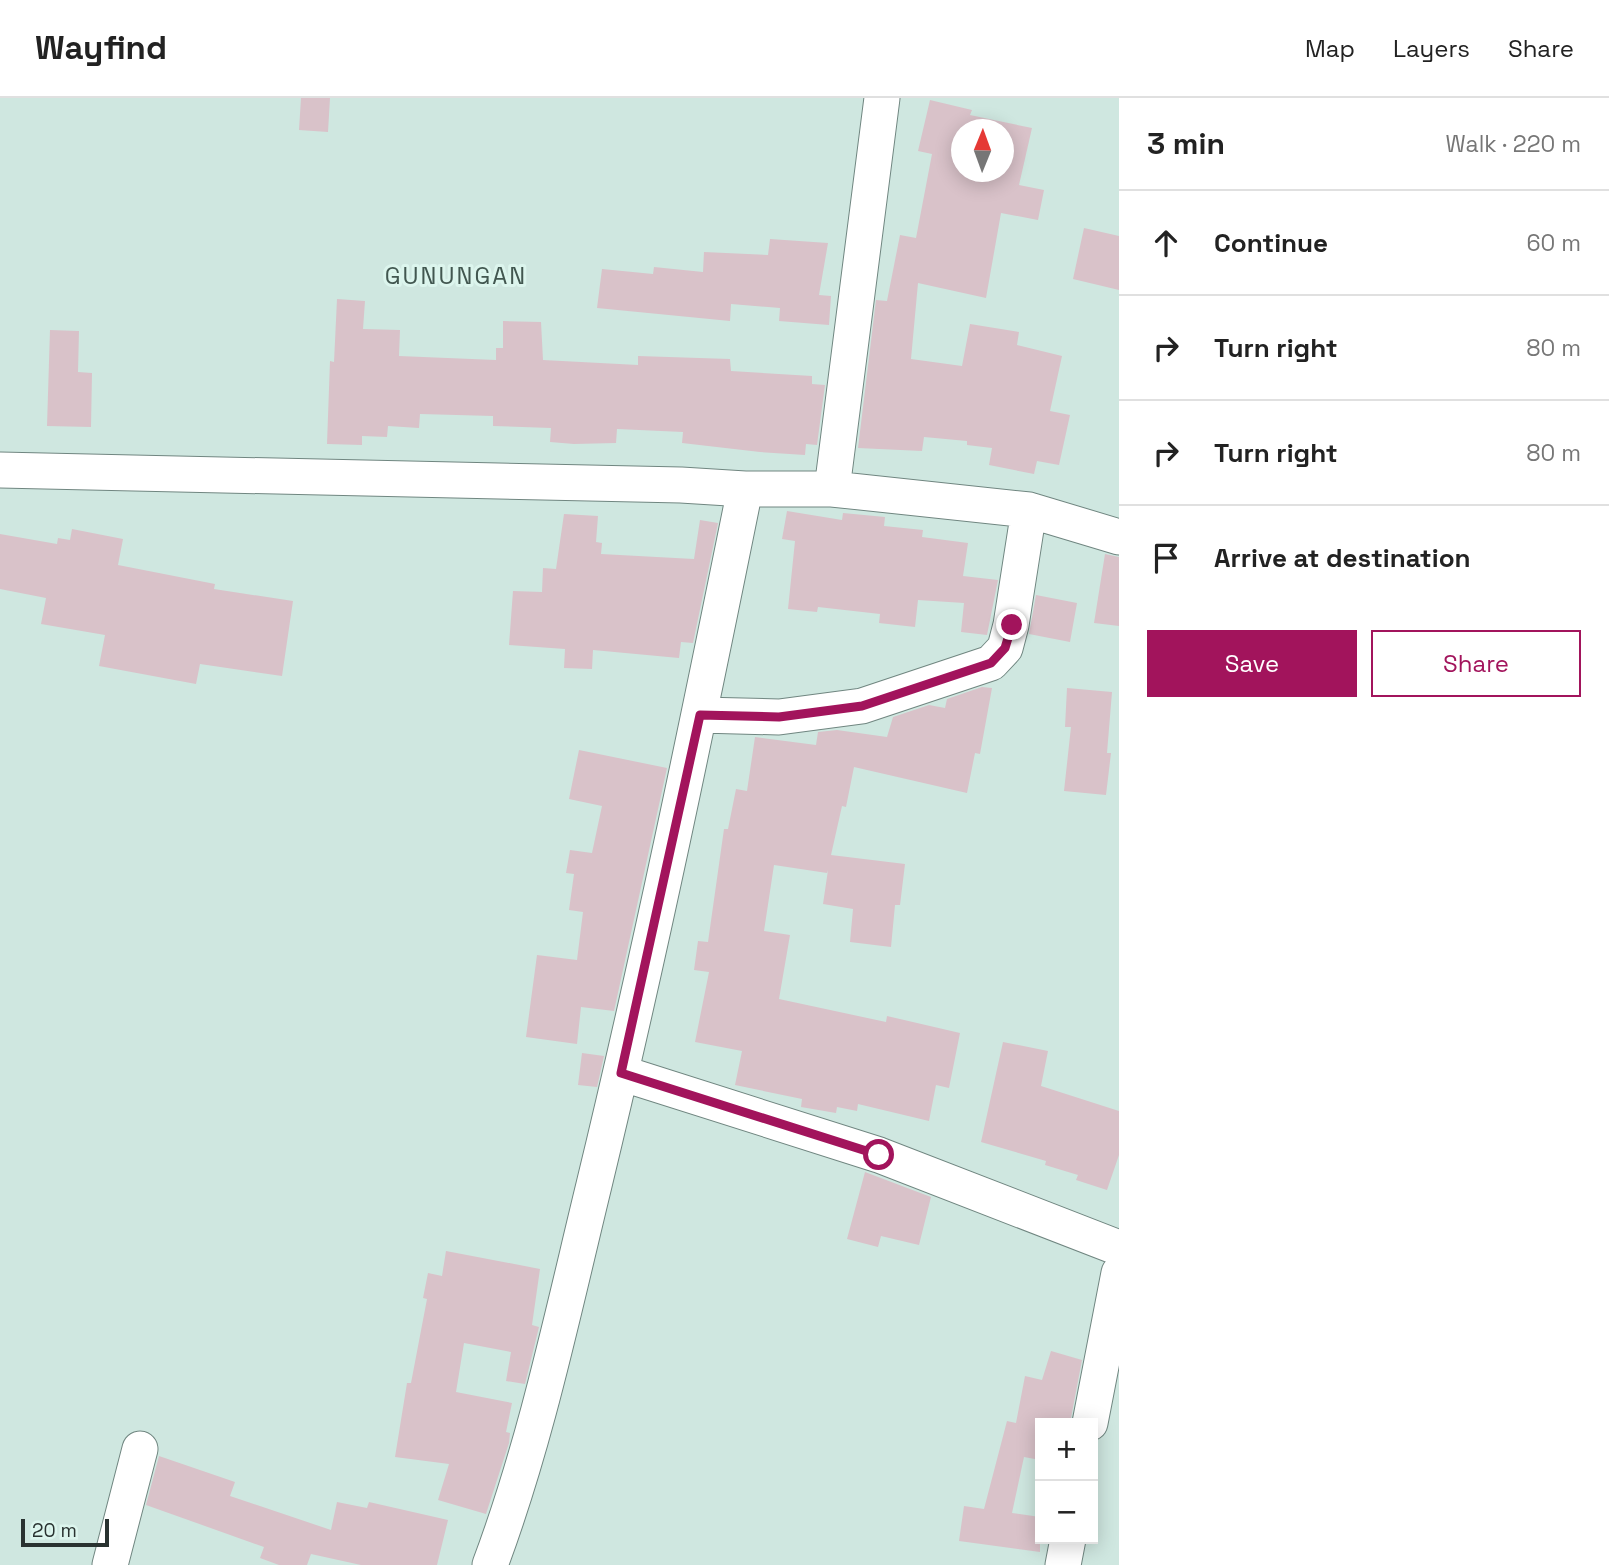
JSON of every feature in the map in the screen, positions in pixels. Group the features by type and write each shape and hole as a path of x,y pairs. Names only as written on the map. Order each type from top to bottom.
{"street":[{"path":"832,489 882,98"},
{"path":"0,470 832,489 1029,510 1119,537"},
{"path":"490,1565 542,1399 621,1073 700,715 745,489"},
{"path":"700,715 779,717 862,706 991,663 1005,648 1012,625 1029,510"},
{"path":"621,1073 879,1155 1119,1248"},
{"path":"1091,1418 1119,1273"},
{"path":"110,1565 140,1449"},
{"path":"1063,1565 1067,1544"}],"building":[{"path":"301,98 330,98 328,132 299,130"},
{"path":"930,100 972,110 970,115 989,119 951,119 951,182 1014,182 1014,124 1032,128 1019,185 1044,190 1038,220 1001,213 986,298 918,283 911,359 962,366 970,324 1019,332 1017,345 1062,356 1050,411 1070,415 1059,465 1037,461 1034,474 989,465 992,448 967,445 967,441 924,437 922,451 858,448 876,300 887,301 900,235 916,238 932,154 918,151"},
{"path":"1084,228 1119,236 1119,290 1073,279"},
{"path":"770,239 828,243 819,295 831,296 829,325 779,321 780,308 731,304 730,321 597,308 602,269 653,274 654,267 703,272 704,252 768,255"},
{"path":"337,299 365,301 363,329 400,330 399,356 496,360 496,348 503,348 503,321 541,322 543,360 638,365 638,356 730,359 731,371 812,376 812,384 825,385 817,445 806,444 805,455 760,452 682,443 683,432 617,429 616,443 574,444 550,442 551,428 493,426 493,416 420,414 419,428 388,426 387,437 362,436 362,445 327,444 330,361 334,362"},
{"path":"50,330 79,331 78,372 92,373 91,427 47,426"},
{"path":"787,511 842,520 843,513 885,517 884,526 923,530 922,537 968,543 963,576 998,580 987,635 961,632 964,603 918,600 915,627 879,623 880,614 818,607 817,612 788,609 795,541 782,539"},
{"path":"564,514 598,516 596,542 602,543 601,554 694,559 700,520 718,523 693,643 681,642 679,658 593,650 592,669 564,668 565,649 509,645 513,591 542,592 543,568 556,569"},
{"path":"72,529 123,539 118,565 215,584 214,589 293,601 282,676 200,664 196,684 99,666 105,635 41,624 46,598 0,589 0,534 57,544 58,538 70,540"},
{"path":"1105,554 1119,557 1119,626 1094,623"},
{"path":"1036,595 1077,603 1070,642 1029,634"},
{"path":"982,687 992,688 980,754 975,753 967,793 854,767 846,807 842,806 831,855 905,864 900,905 895,905 891,947 850,942 853,909 823,904 828,870 827,873 774,865 764,931 790,935 779,999 886,1022 887,1016 960,1033 949,1088 936,1085 929,1121 858,1104 857,1111 837,1107 836,1113 801,1107 802,1099 735,1085 742,1051 695,1042 709,972 694,970 698,941 708,942 724,829 728,829 736,789 747,791 755,737 816,745 818,732 837,730 887,737 893,717 929,705 945,708 947,699"},
{"path":"1067,688 1112,692 1107,753 1111,753 1106,795 1064,791 1071,727 1065,727"},
{"path":"579,750 667,768 614,1011 581,1007 577,1044 526,1037 537,955 577,960 583,912 569,910 574,874 566,873 570,850 592,853 602,806 569,799"},
{"path":"1003,1042 1048,1051 1041,1086 1119,1111 1119,1155 1107,1190 1076,1180 1078,1175 1045,1165 1046,1161 981,1142"},
{"path":"582,1053 604,1056 597,1087 578,1085"},
{"path":"865,1172 931,1197 919,1245 881,1236 878,1247 847,1239"},
{"path":"446,1251 540,1269 532,1325 539,1327 525,1384 506,1381 511,1352 464,1343 456,1392 512,1403 506,1432 510,1433 509,1443 486,1514 438,1500 449,1464 395,1457 407,1383 411,1383 427,1299 423,1298 428,1273 442,1276"},
{"path":"1051,1351 1082,1360 1071,1418 1035,1418 1035,1459 1024,1457 1012,1513 1035,1516 1035,1544 1040,1544 1040,1552 959,1541 964,1506 984,1509 1007,1421 1016,1423 1025,1376 1042,1380"},
{"path":"159,1456 235,1482 230,1496 331,1530 337,1502 367,1508 369,1502 448,1520 437,1565 361,1565 311,1554 307,1565 279,1565 260,1558 264,1547 146,1505"}],"district":[{"name":"GUNUNGAN","path":"456,275"}],"route":[{"path":"879,1155 621,1073 700,715 779,717 862,706 991,663 1005,648 1012,625"}]}
